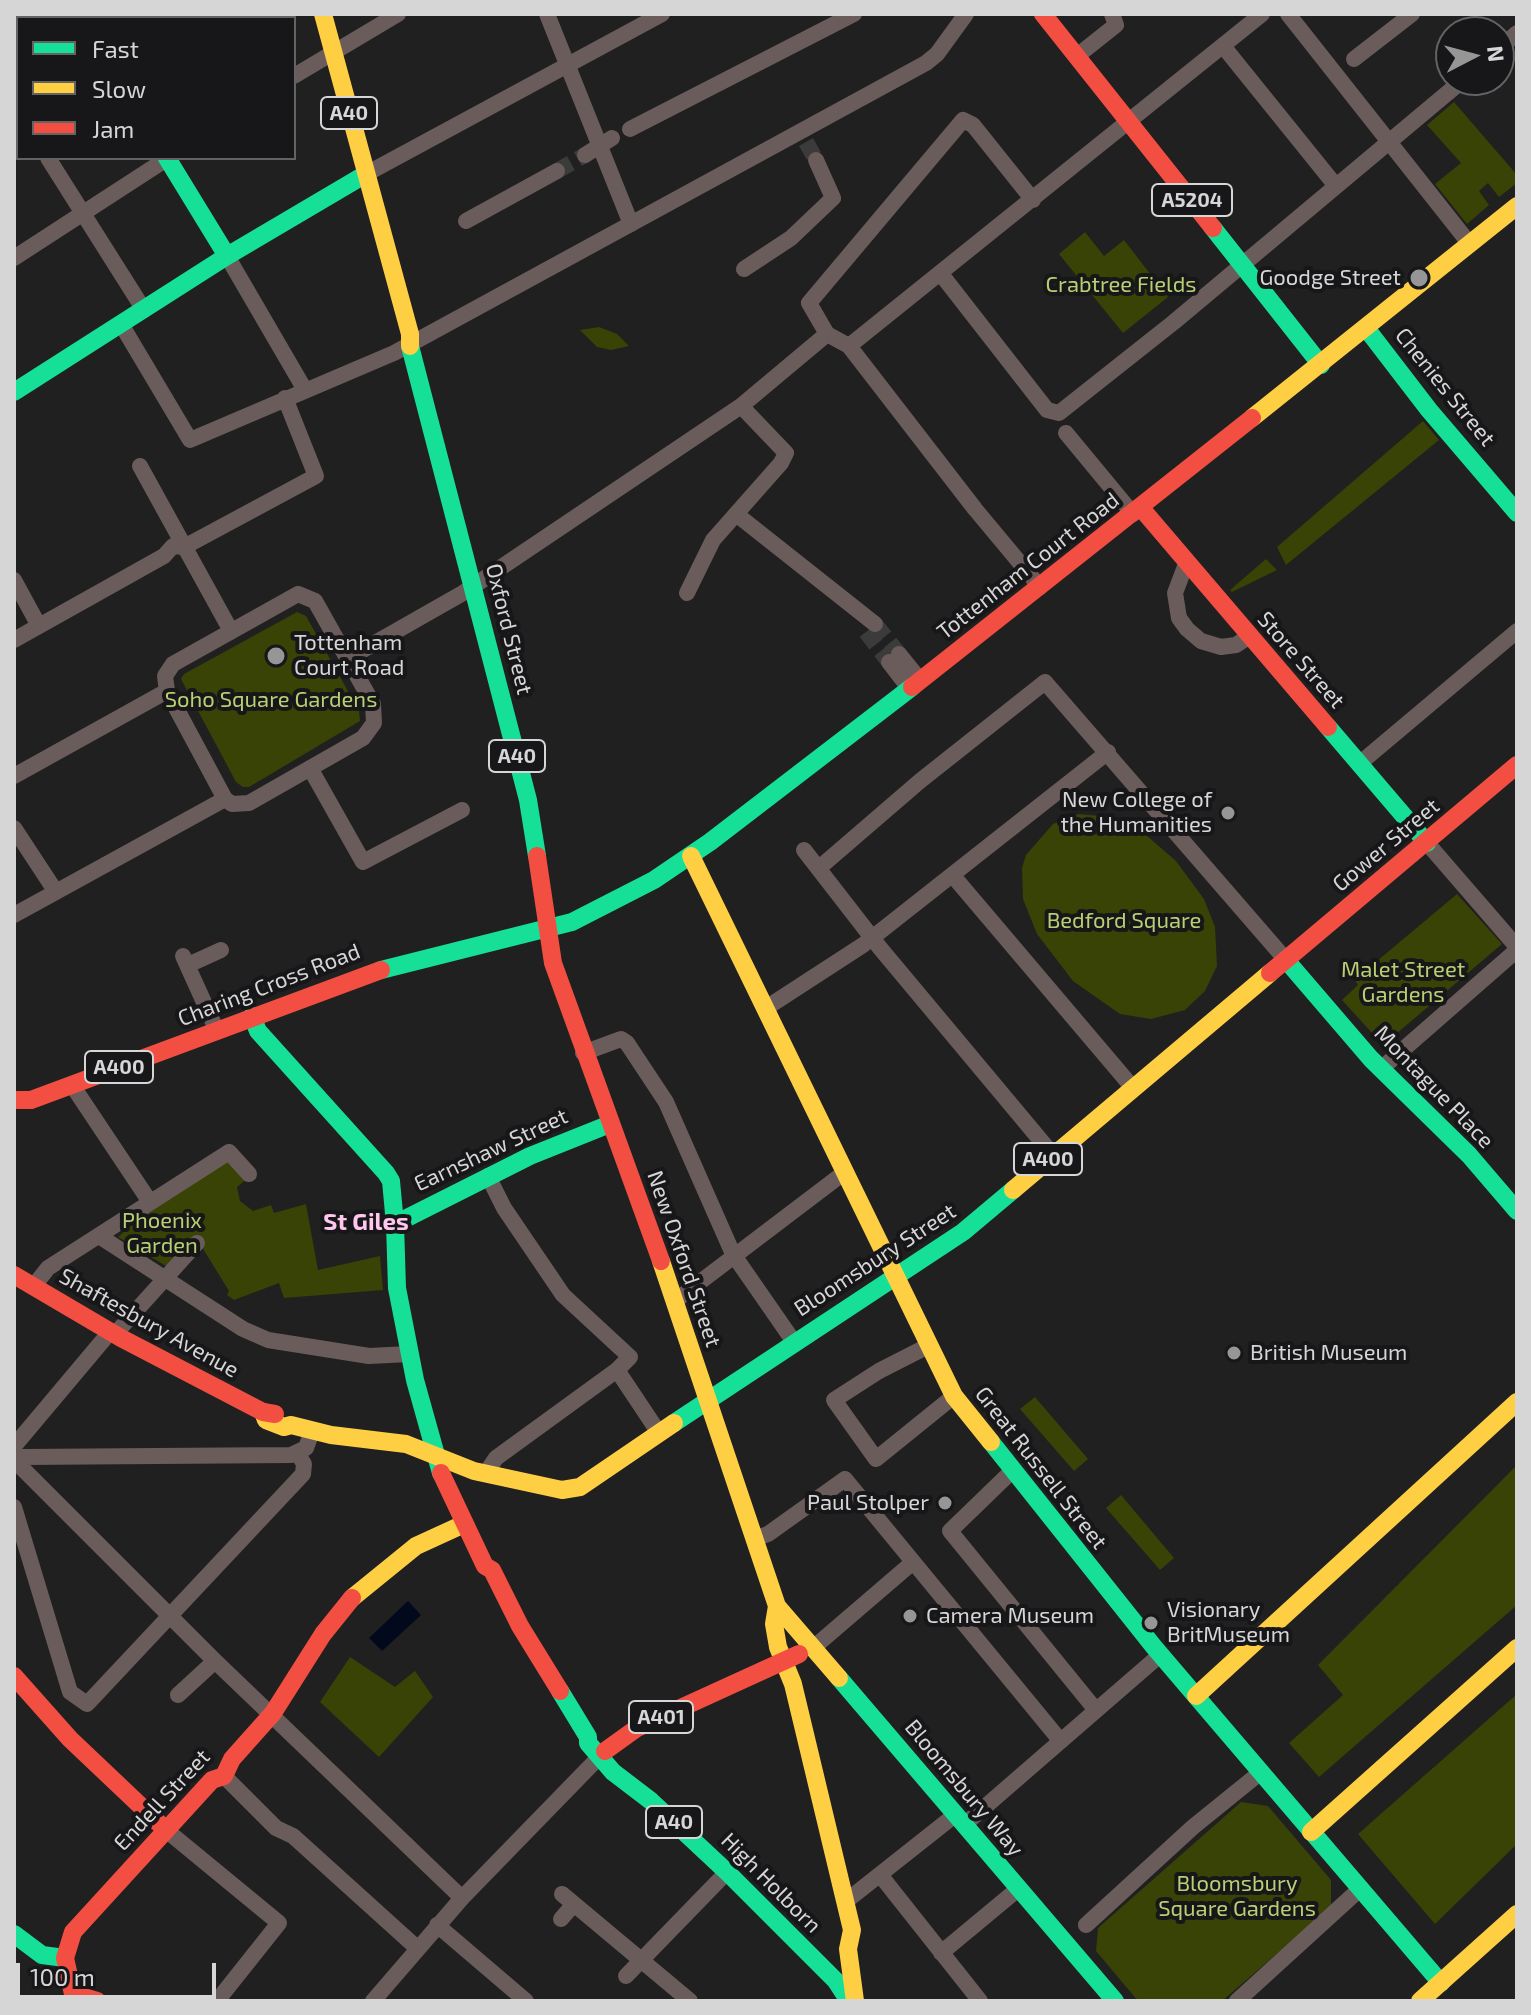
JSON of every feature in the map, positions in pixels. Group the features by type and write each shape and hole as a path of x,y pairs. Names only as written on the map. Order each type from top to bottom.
{"main road":[{"name":"Oxford Street","path":"312,14 328,54 362,176 400,338 408,344 468,590 528,800 547,929"},
{"name":"Oxford Street","path":"323,14 328,54"},
{"name":"A5204","path":"1043,14 1321,365"},
{"path":"169,160 227,256"},
{"path":"14,392 227,256 362,176"},
{"name":"Tottenham Court Road","path":"547,929 587,917 691,856 1137,511 1517,206"},
{"name":"Chenies Street","path":"1366,328 1429,410 1517,513"},
{"name":"Store Street","path":"1137,511 1427,843"},
{"name":"Gower Street","path":"1286,960 1517,765"},
{"name":"Great Russell Street","path":"691,856 954,1396 1160,1655 1441,1983"},
{"name":"Charing Cross Road","path":"17,1105 396,964 547,929"},
{"name":"New Oxford Street","path":"547,929 553,963 583,1053 675,1301 777,1606"},
{"name":"Montague Place","path":"1286,960 1382,1068 1469,1155 1517,1211"},
{"name":"A400","path":"1133,1088 1286,960"},
{"path":"252,1016 258,1031 356,1136 391,1181 397,1288 409,1354 438,1458 455,1478 470,1520"},
{"name":"Bloomsbury Street","path":"709,1400 963,1232 1133,1088"},
{"name":"Earnshaw Street","path":"395,1224 488,1176 610,1124"},
{"name":"Shaftesbury Avenue","path":"14,1275 112,1333 263,1412 287,1419 291,1425 312,1431 406,1444 486,1473 573,1489 709,1400"},
{"path":"1196,1696 1517,1402"},
{"name":"A401","path":"470,1520 485,1566 492,1570 520,1626 588,1737 602,1753 637,1728 813,1648"},
{"name":"Endell Street","path":"65,1958 73,1932 212,1780 224,1776 232,1759 278,1718 328,1626 352,1598 416,1546 470,1520"},
{"path":"777,1606 774,1624 852,1930 848,1949 852,2001"},
{"name":"Bloomsbury Way","path":"777,1606 1115,2001"},
{"path":"1311,1832 1517,1648"},
{"path":"14,1676 70,1739 166,1830"},
{"name":"High Holborn","path":"602,1753 619,1773 727,1872 852,2001"},
{"path":"1420,2001 1517,1914"},
{"path":"14,1934 42,1955 65,1958 71,1998 97,2001"},
{"path":"807,1952 829,1958 848,1949"}],"street":[{"path":"296,75 398,14"},
{"path":"547,14 631,224"},
{"path":"362,176 662,14"},
{"path":"630,129 854,14"},
{"path":"121,324 190,440 285,398 302,385 385,357 631,224 803,137 932,59 966,14"},
{"path":"1077,56 1116,25 1112,14"},
{"path":"849,346 1262,14"},
{"path":"1288,14 1345,66 1390,141 1469,243"},
{"path":"1345,66 1412,14"},
{"path":"1223,46 1336,186"},
{"path":"941,274 1050,411 1066,410 1444,96"},
{"path":"1033,200 973,125 963,120 809,303 827,334 849,346 975,509 1040,587"},
{"path":"49,160 144,310"},
{"path":"14,258 165,160"},
{"path":"744,269 791,238 833,198 816,160"},
{"path":"466,221 557,171"},
{"path":"227,256 302,385"},
{"path":"347,659 468,590 741,406 827,334"},
{"path":"14,640 164,556 173,546 184,547 316,476 285,398"},
{"path":"687,593 713,540 781,463 786,453 741,406"},
{"path":"1066,433 1137,511"},
{"path":"140,466 231,631"},
{"path":"736,514 859,614 871,628"},
{"path":"1186,564 1175,593 1179,618 1187,629 1201,641 1221,647 1236,645 1248,637"},
{"path":"14,580 39,626"},
{"path":"304,594 315,601 373,704 374,723 363,738 249,803 232,804 225,799 167,691 165,676 173,664 231,631 292,597 304,594"},
{"path":"1359,764 1517,631"},
{"path":"894,658 915,684"},
{"path":"819,868 920,781 1045,682 1286,960"},
{"path":"14,776 167,691"},
{"path":"766,1008 954,877 1113,757"},
{"path":"310,768 363,862 462,810"},
{"path":"14,915 225,799"},
{"path":"14,828 56,892"},
{"path":"1382,1068 1517,948 1427,843"},
{"path":"804,850 871,937 1053,1155"},
{"path":"954,877 1133,1088"},
{"path":"217,1031 185,961 221,950"},
{"path":"583,1053 621,1039 627,1043 666,1102 733,1254 794,1342"},
{"path":"72,1085 150,1202"},
{"path":"33,1287 48,1268 229,1152 249,1174"},
{"path":"675,1301 845,1172"},
{"path":"486,1473 496,1458 617,1370 630,1357 563,1295 504,1208 488,1176"},
{"path":"99,1236 243,1329 268,1340 369,1356 409,1354"},
{"path":"17,1457 112,1333 197,1243"},
{"path":"928,1346 834,1400 876,1459 954,1396"},
{"path":"617,1370 659,1433"},
{"path":"17,1457 298,1454 309,1444 312,1431"},
{"path":"14,1507 70,1692 87,1704 303,1474 304,1464 298,1454"},
{"path":"17,1457 215,1661 278,1718 462,1898"},
{"path":"1012,1471 950,1531 1095,1709"},
{"path":"754,1539 768,1534 845,1479 1059,1739"},
{"path":"813,1648 912,1563"},
{"path":"845,1902 960,1820 1160,1655"},
{"path":"178,1695 215,1661"},
{"path":"373,2001 437,1925 602,1753"},
{"path":"1086,1925 1193,1827 1261,1772"},
{"path":"224,1776 276,1828 293,1836 417,1948"},
{"path":"166,1830 277,1920 278,1927 217,2001"},
{"path":"626,1976 727,1872"},
{"path":"881,1876 980,2001"},
{"path":"1237,2001 1361,1888"},
{"path":"941,1953 1018,1889"},
{"path":"561,1919 568,1899 690,2001"},
{"path":"437,1925 526,2001"}],"green space":[{"path":"1454,102 1517,175 1517,183 1499,197 1488,183 1479,191 1489,205 1467,224 1435,184 1461,163 1427,125"},
{"name":"Crabtree Fields","path":"1085,232 1104,256 1124,240 1168,297 1123,333 1059,254"},
{"path":"599,327 617,334 629,346 611,350 597,347 580,330"},
{"path":"1423,421 1439,440 1286,565 1277,547"},
{"path":"1266,559 1277,570 1232,592 1230,590"},
{"name":"Soho Square Gardens","path":"297,612 306,616 359,711 360,721 249,787 243,787 236,782 181,679 184,674"},
{"name":"Bedford Square","path":"1078,814 1112,817 1146,835 1176,861 1204,899 1215,927 1217,966 1205,991 1185,1010 1151,1019 1120,1014 1073,981 1037,934 1023,899 1022,868 1026,855 1053,824"},
{"name":"Malet Street Gardens","path":"1457,894 1502,944 1383,1045 1342,1000 1358,985 1355,980"},
{"name":"Phoenix Garden","path":"231,1158 248,1178 237,1187 240,1201 253,1211 271,1205 274,1213 306,1204 318,1270 380,1256 383,1290 284,1298 279,1283 234,1300 227,1295 229,1291 197,1239 166,1266 118,1237 141,1217"},
{"path":"1035,1397 1088,1459 1074,1471 1020,1409"},
{"path":"1517,1465 1517,1605 1319,1777 1289,1743 1343,1695 1318,1665"},
{"path":"1121,1495 1174,1558 1160,1570 1106,1508"},
{"path":"350,1657 395,1687 415,1671 433,1697 379,1757 320,1702"},
{"path":"1517,1694 1517,1844 1435,1924 1358,1834"},
{"name":"Bloomsbury Square Gardens","path":"1241,1802 1268,1806 1331,1880 1331,1907 1222,2001 1138,2001 1096,1951 1098,1928"}],"water":[{"path":"408,1601 421,1615 382,1651 369,1638"}],"tunnel":[{"path":"806,142 816,160"},
{"path":"557,171 585,155"},
{"path":"875,624 899,654"},
{"path":"866,632 889,662"}],"traffic: fast":[{"path":"168,160 227,256"},
{"path":"14,392 227,256 366,174"},
{"path":"1213,228 1321,365"},
{"path":"1366,328 1429,410 1517,513"},
{"path":"410,346 528,800 537,856"},
{"path":"381,970 572,922 654,880 710,842 912,687"},
{"path":"1328,727 1427,843"},
{"path":"1286,960 1371,1059 1469,1155 1517,1211"},
{"path":"252,1016 258,1031 386,1173 391,1181 395,1224"},
{"path":"441,1473 415,1380 397,1288 395,1224 530,1156 610,1124"},
{"path":"674,1423 963,1232 1013,1190"},
{"path":"991,1442 1154,1647 1441,1983"},
{"path":"839,1678 1115,2001"},
{"path":"560,1691 588,1737 588,1743 613,1772 651,1801 727,1872 836,1981 849,2001"},
{"path":"14,1934 42,1955 65,1958"}],"traffic: slow":[{"path":"323,14 410,334 410,346"},
{"path":"1252,418 1517,206"},
{"path":"691,856 954,1396 991,1442"},
{"path":"1013,1190 1270,973"},
{"path":"661,1261 777,1606 839,1678"},
{"path":"1196,1696 1517,1402"},
{"path":"263,1412 266,1420 284,1427 291,1425 331,1435 406,1444 474,1471 562,1490 580,1487 674,1423"},
{"path":"352,1598 416,1546 464,1524"},
{"path":"777,1606 774,1624 778,1647 793,1684 852,1930 848,1949 855,2001"},
{"path":"1311,1832 1517,1648"},
{"path":"1420,2001 1517,1914"}],"traffic: jam":[{"path":"1043,14 1213,228"},
{"path":"912,687 1252,418"},
{"path":"1141,508 1328,727"},
{"path":"1270,973 1517,765"},
{"path":"537,856 553,963 661,1261"},
{"path":"14,1100 31,1100 381,970"},
{"path":"14,1275 121,1338 263,1412 275,1414"},
{"path":"441,1473 485,1566 492,1570 520,1626 560,1691"},
{"path":"97,2001 73,1994 65,1958 73,1932 212,1780 224,1776 232,1759 273,1713 323,1634 352,1598"},
{"path":"605,1751 637,1728 799,1654"},
{"path":"14,1676 70,1739 166,1830"}],"place":[{"name":"Goodge Street","path":"1419,278"},
{"name":"Tottenham Court Road","path":"276,656"},
{"name":"New College of the Humanities","path":"1228,813"},
{"name":"British Museum","path":"1234,1353"},
{"name":"Paul Stolper","path":"945,1503"},
{"name":"Camera Museum","path":"910,1616"},
{"name":"Visionary BritMuseum","path":"1151,1623"}],"district":[{"name":"St Giles","path":"366,1222"}]}
